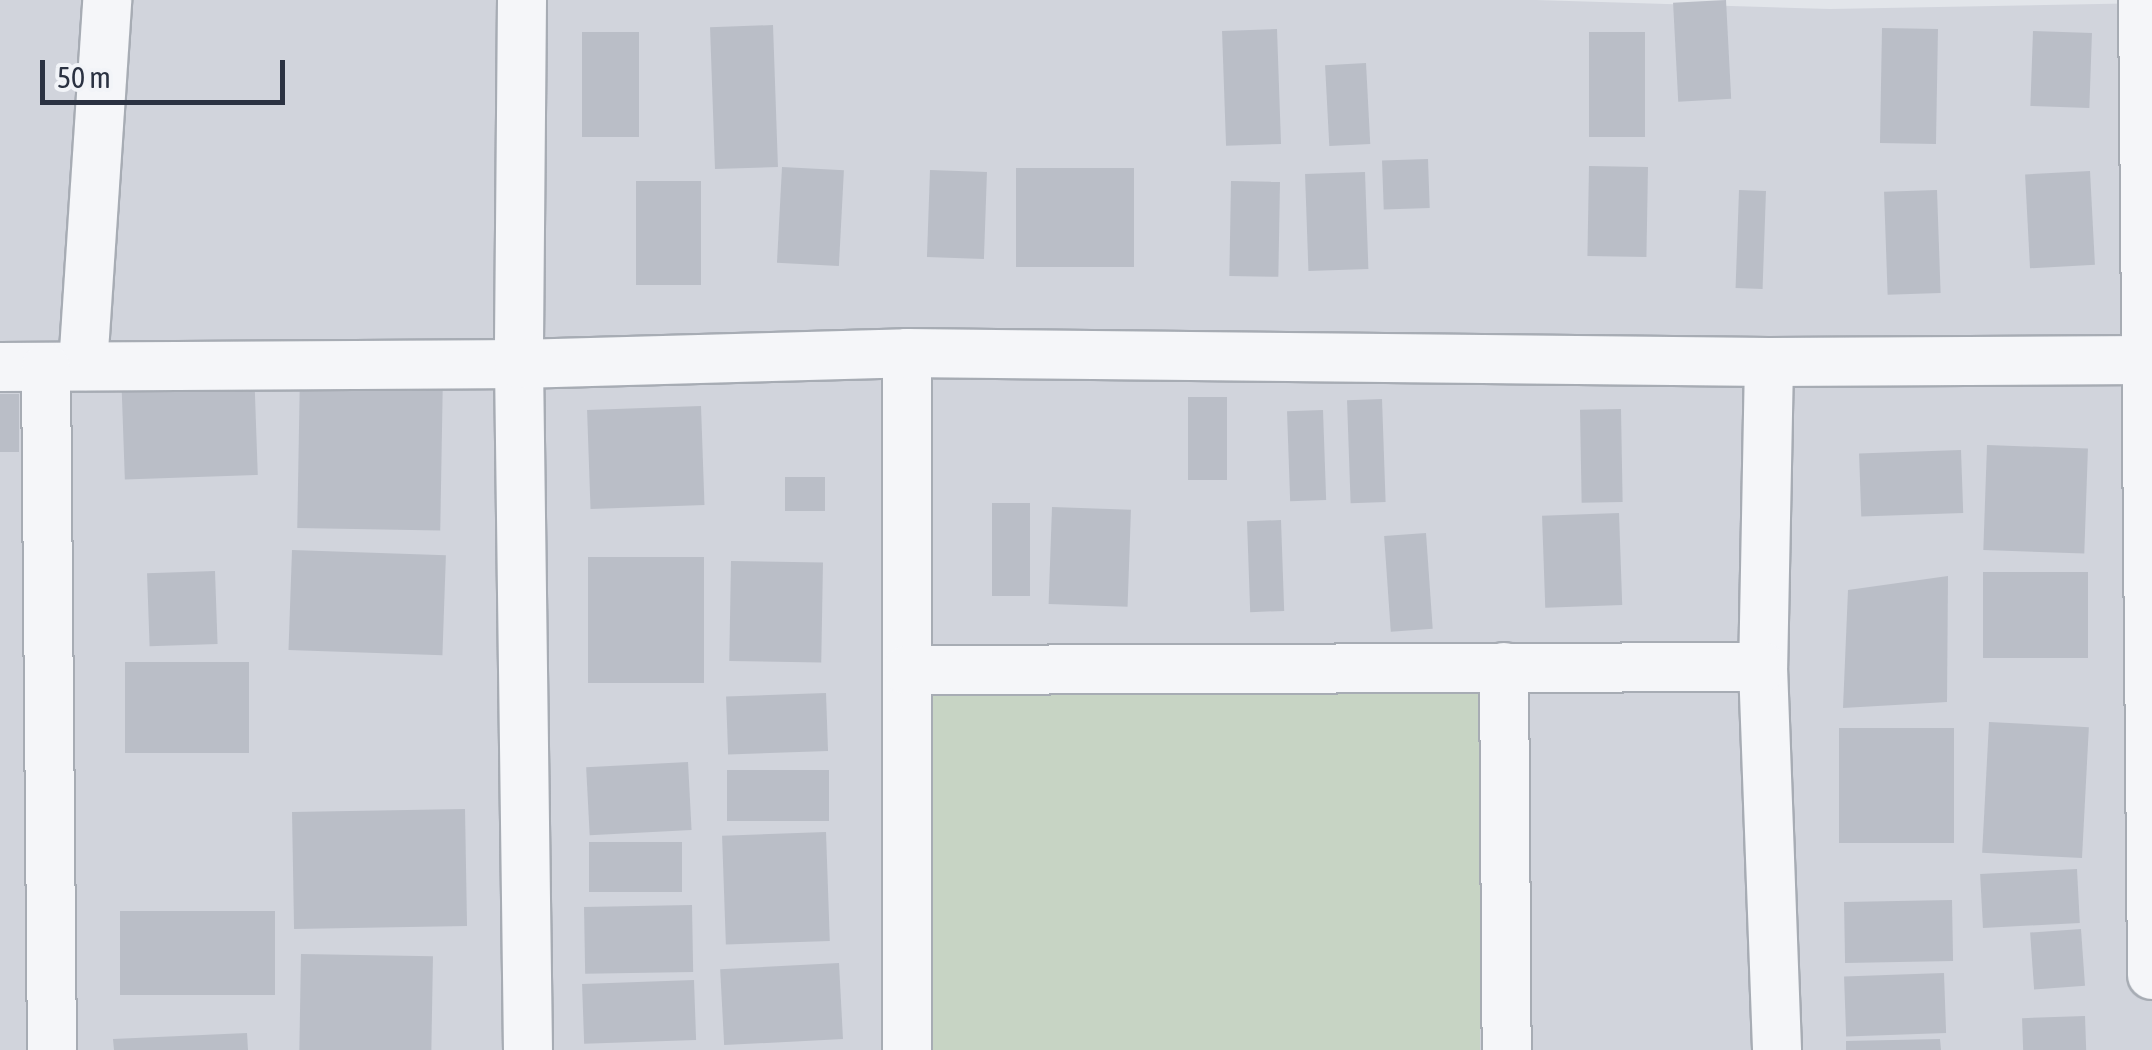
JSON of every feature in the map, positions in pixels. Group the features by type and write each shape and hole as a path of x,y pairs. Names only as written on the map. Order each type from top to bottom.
{"street":[{"path":"52,1050 43,367 107,0"},
{"path":"522,0 519,364 528,1050"},
{"path":"2143,0 2149,285 2152,975"},
{"path":"43,367 519,364 907,353 1769,362 2147,360"},
{"path":"907,353 908,1050"},
{"path":"1769,362 1763,667 1776,1050"},
{"path":"1504,667 1506,1050"},
{"path":"907,670 1763,667"}],"shaded area":[{"path":"0,0 1536,0 1830,9 2152,3 2152,1050 0,1050"}],"green space":[{"path":"933,690 1480,690 1480,1050 933,1050"}],"building":[{"path":"1726,0 1731,99 1678,102 1673,3"},
{"path":"773,25 778,167 715,169 710,27"},
{"path":"1882,28 1938,29 1936,144 1880,143"},
{"path":"1277,29 1281,144 1226,146 1222,31"},
{"path":"2033,31 2092,33 2089,108 2030,106"},
{"path":"582,32 639,32 639,137 582,137"},
{"path":"1589,32 1645,32 1645,137 1589,137"},
{"path":"1366,63 1370,144 1329,146 1325,65"},
{"path":"1428,159 1430,208 1384,210 1382,161"},
{"path":"1589,166 1648,167 1646,257 1587,256"},
{"path":"782,167 844,170 839,266 777,263"},
{"path":"1016,168 1134,168 1134,267 1016,267"},
{"path":"930,170 987,172 984,259 927,257"},
{"path":"2090,171 2095,265 2030,268 2025,174"},
{"path":"1365,172 1368,269 1308,271 1305,174"},
{"path":"636,181 701,181 701,285 636,285"},
{"path":"1231,181 1280,182 1278,277 1229,276"},
{"path":"1739,190 1766,191 1763,289 1736,288"},
{"path":"1937,190 1941,293 1888,295 1884,192"},
{"path":"254,367 258,475 125,480 121,372"},
{"path":"300,371 443,373 440,530 297,528"},
{"path":"0,394 19,394 19,452 0,452"},
{"path":"1188,397 1227,397 1227,480 1188,480"},
{"path":"1382,399 1386,502 1351,503 1347,400"},
{"path":"701,406 704,505 591,509 587,410"},
{"path":"1621,409 1623,502 1582,503 1580,410"},
{"path":"1323,410 1326,500 1290,501 1287,411"},
{"path":"1987,445 2088,449 2084,553 1983,550"},
{"path":"1961,450 1963,513 1861,517 1859,454"},
{"path":"785,477 825,477 825,511 785,511"},
{"path":"992,503 1030,503 1030,596 992,596"},
{"path":"1052,507 1131,510 1128,607 1049,604"},
{"path":"1619,513 1622,605 1545,608 1542,516"},
{"path":"1281,520 1284,611 1250,612 1247,521"},
{"path":"1426,533 1433,629 1391,632 1384,536"},
{"path":"292,550 446,555 442,655 289,650"},
{"path":"588,557 704,557 704,683 588,683"},
{"path":"731,561 823,563 821,663 729,661"},
{"path":"215,571 218,644 150,646 147,573"},
{"path":"1983,572 2088,572 2088,658 1983,658"},
{"path":"1948,576 1947,702 1843,708 1848,590"},
{"path":"125,662 249,662 249,753 125,753"},
{"path":"826,693 828,751 728,754 726,696"},
{"path":"1989,722 2089,727 2082,858 1982,853"},
{"path":"1839,728 1954,728 1954,843 1839,843"},
{"path":"688,762 692,830 590,835 586,767"},
{"path":"727,770 829,770 829,821 727,821"},
{"path":"465,809 467,926 294,929 292,812"},
{"path":"826,832 830,941 726,945 722,836"},
{"path":"589,842 682,842 682,892 589,892"},
{"path":"2077,869 2080,923 1983,928 1980,874"},
{"path":"1952,900 1953,961 1845,963 1844,902"},
{"path":"692,905 693,972 585,974 584,907"},
{"path":"120,911 275,911 275,995 120,995"},
{"path":"2081,929 2085,986 2034,989 2030,933"},
{"path":"301,954 433,956 431,1050 299,1050"},
{"path":"839,963 843,1039 724,1045 720,969"},
{"path":"1944,973 1946,1033 1846,1036 1844,976"},
{"path":"694,980 696,1040 584,1044 582,984"},
{"path":"2085,1016 2086,1050 2023,1050 2022,1018"},
{"path":"247,1033 248,1050 114,1050 113,1039"},
{"path":"1940,1039 1941,1050 1846,1050 1846,1041"}]}
